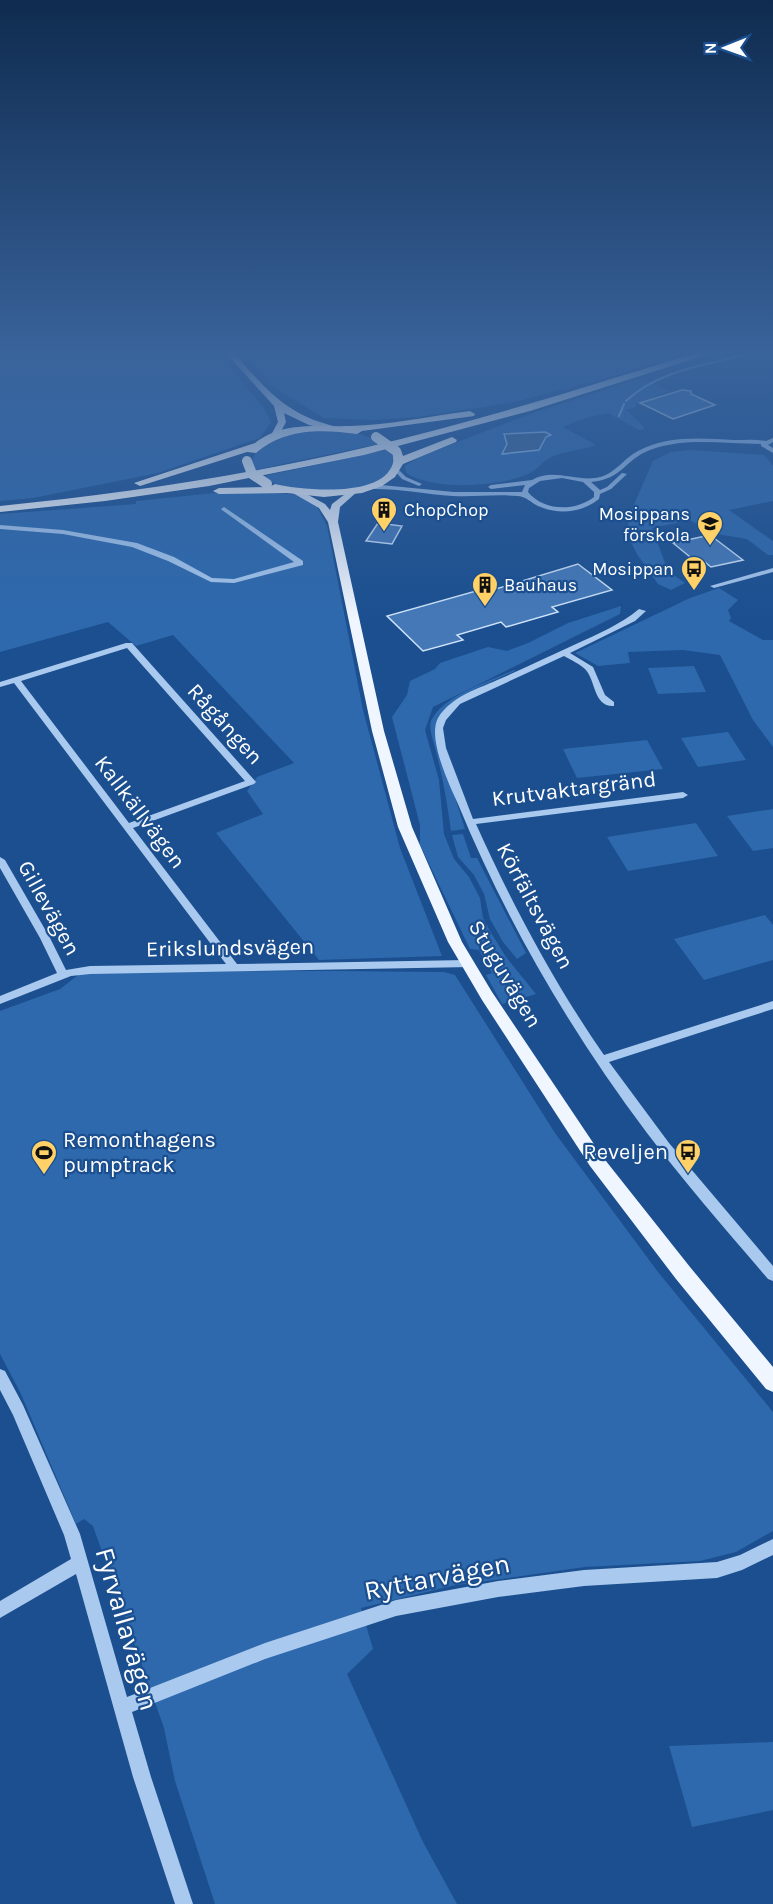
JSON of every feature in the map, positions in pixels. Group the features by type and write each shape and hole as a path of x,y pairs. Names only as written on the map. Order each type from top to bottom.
{"highway":[{"path":"2,508 147,482 267,441"},
{"path":"380,441 397,461"},
{"path":"23,504 185,484 292,465 398,441"},
{"path":"2,508 185,487 270,472 410,441"},
{"path":"2,508 245,489 325,494 353,491 382,481 397,461 448,441"},
{"path":"259,445 251,453 248,461 252,474 267,484 291,491"}],"main road":[{"path":"291,491 322,506 333,522"},
{"path":"333,522 335,506 353,491"},
{"name":"Stuguvägen","path":"333,522 372,707 405,827 467,964 596,1161 683,1273 773,1382"}],"street":[{"path":"397,461 412,482 452,489 532,482 555,476 585,481 607,478 616,474 636,454 646,448 685,441"},
{"path":"709,441 770,445"},
{"path":"598,493 609,488 639,458 670,446 710,443 770,445"},
{"path":"368,487 408,487 466,494 527,495 543,506 569,509 590,504 596,500 598,493 595,487 585,481"},
{"path":"527,495 526,487 532,482"},
{"path":"0,527 63,532 134,545 171,559 211,580 234,581 300,563 224,509"},
{"path":"714,586 773,570"},
{"name":"Körfältsvägen","path":"642,611 632,619 457,702 443,716 439,728 443,749 470,822 530,946 603,1060 650,1128 773,1275"},
{"name":"Rågången","path":"16,680 129,645 251,782 126,827"},
{"path":"564,652 590,669 601,696 611,704"},
{"path":"0,685 16,680"},
{"name":"Kallkällvägen","path":"16,680 233,966"},
{"name":"Krutvaktargränd","path":"470,822 683,795"},
{"name":"Gillevägen","path":"0,860 45,938 63,975"},
{"name":"Erikslundsvägen","path":"0,1000 63,975 90,969 467,964"},
{"path":"603,1060 773,1005"},
{"name":"Fyrvallavägen","path":"0,1376 18,1410 67,1524 142,1777 184,1904"},
{"name":"Ryttarvägen","path":"122,1708 265,1651 396,1608 498,1589 584,1578 717,1570 742,1562 773,1547"},
{"path":"0,1610 80,1563"}],"shaded area":[{"path":"0,441 252,441 158,473 33,498 0,501"},
{"path":"271,441 378,441 383,443 254,470 252,461 256,453"},
{"path":"461,441 507,441 503,449 507,454 539,446 544,441 588,441 596,445 551,457 531,472 515,478 484,484 449,485 418,479 406,473 405,466 419,457"},
{"path":"506,441 544,441 539,450 502,454 507,444"},
{"path":"390,449 395,458 390,471 380,480 347,490 307,490 272,483 260,477"},
{"path":"691,450 764,455 773,466 773,501 729,510 773,541 773,555 768,555 747,539 711,533 690,520 652,528 668,571 685,583 671,590 658,584 637,554 629,538 628,518 653,461 671,452"},
{"path":"244,490 300,495 316,505 327,526 363,710 400,848 442,956 319,960 216,833 263,814 247,791 257,777 294,763 173,635 136,646 108,622 0,652 0,514 136,504 136,501"},
{"path":"719,588 738,600 728,610 731,618 729,621 763,640 773,640 773,747 753,720 720,655 683,650 628,652 630,663 598,666 575,653 690,598"},
{"path":"621,606 620,614 433,707 425,730 439,780 444,834 454,859 469,877 480,898 483,918 490,931 506,957 536,994 502,1004 486,975 492,973 479,950 470,949 420,845 420,825 392,717 407,695 410,681 435,669 440,663 488,647 507,651 568,623"},
{"path":"694,666 706,692 658,694 648,668"},
{"path":"514,670 453,703 443,712 437,722 435,734 465,829 451,831 442,776 430,727 431,721 445,704 456,697"},
{"path":"728,732 746,760 698,767 681,738"},
{"path":"647,740 663,769 577,778 563,749"},
{"path":"773,809 773,848 753,851 727,816"},
{"path":"696,823 718,856 628,871 607,837"},
{"path":"463,834 471,858 477,858 526,953 517,959 503,942 490,919 484,894 474,875 458,857 452,835"},
{"path":"765,915 773,925 773,960 704,980 674,939"},
{"path":"82,972 444,972 455,975 555,1133 658,1272 773,1412 773,1531 736,1552 700,1561 585,1567 451,1586 361,1608 373,1649 347,1674 423,1842 457,1904 215,1904 175,1781 164,1728 93,1526 84,1519 76,1524 21,1394 0,1354 0,1011 60,989"},
{"path":"773,1742 773,1810 692,1827 669,1746"}],"building":[{"name":"ChopChop","path":"378,523 402,526 392,544 366,541"},
{"name":"Mosippans förskola","path":"710,535 743,560 711,567 701,559 695,561 673,543"},
{"name":"Bauhaus","path":"578,564 612,590 552,607 558,612 506,627 501,622 457,635 463,640 423,651 387,616 483,589 486,592"}],"place":[{"name":"ChopChop","path":"384,533"},
{"name":"Mosippans förskola","path":"710,547"},
{"name":"Mosippan","path":"694,592"},
{"name":"Bauhaus","path":"485,608"},
{"name":"Reveljen","path":"688,1175"},
{"name":"Remonthagens pumptrack","path":"44,1176"}]}
